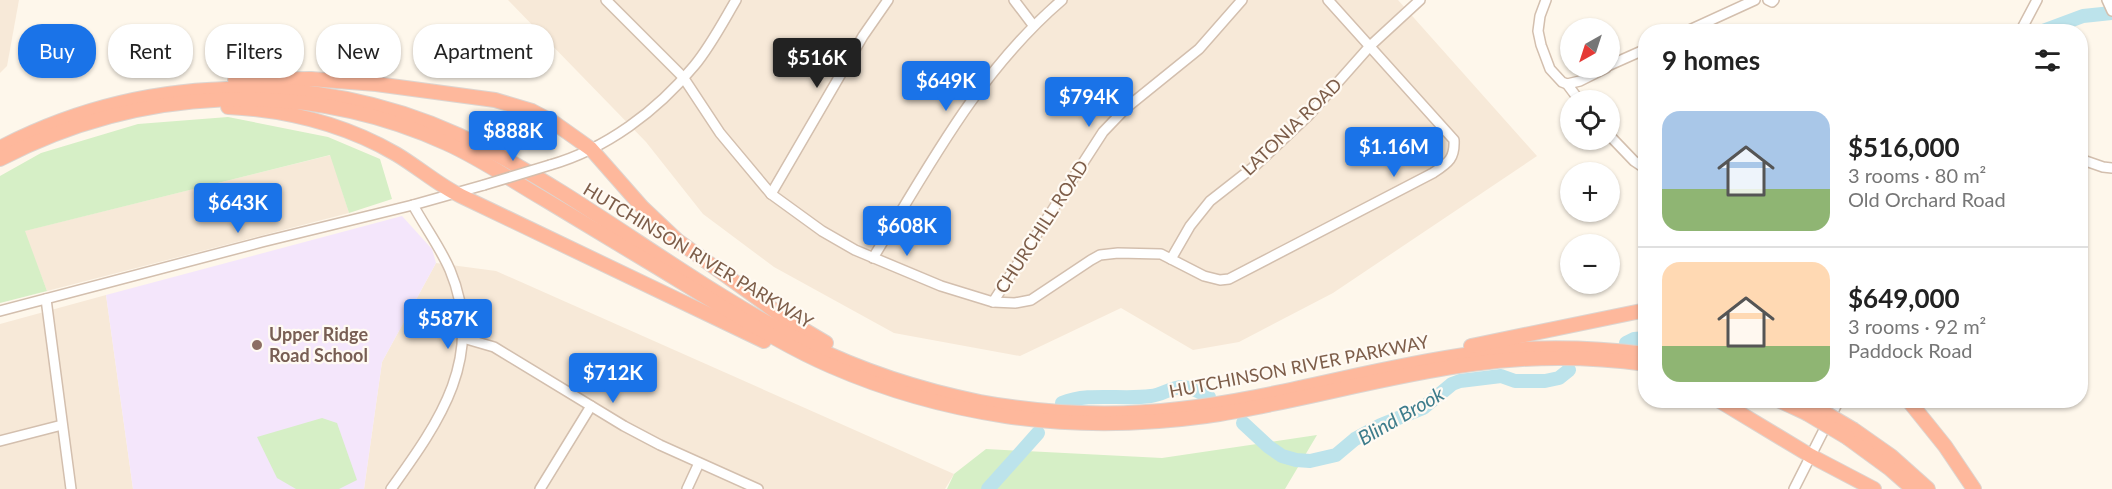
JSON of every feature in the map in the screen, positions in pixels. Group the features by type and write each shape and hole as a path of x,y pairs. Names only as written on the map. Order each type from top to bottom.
{"highway":[{"path":"102,112 146,92 210,82 276,79 354,82 511,104 532,111 553,122 591,149 663,228 693,253 777,312 834,348 938,392"},
{"name":"HUTCHINSON RIVER PARKWAY","path":"0,148 54,123 172,93 250,88 327,95 369,104 411,116 457,134 502,157 744,308 793,336 870,371 979,402 1028,409 1077,413 1127,413 1212,405 1485,352 1571,348 1638,353"},
{"name":"HUTCHINSON RIVER PARKWAY","path":"0,159 102,112 187,101 257,99 329,106 397,124 450,144 488,164 779,340 831,366 884,386 946,404 1009,417 1066,422 1138,423 1223,413 1433,370 1517,359 1574,358 1638,363"},
{"path":"102,112 207,106 251,108 295,115 344,130 379,145 414,165 454,193 814,364 884,386"},
{"path":"1355,376 1409,359 1638,312"},
{"path":"1517,359 1590,365 1638,373"},
{"path":"1731,408 1811,456 1874,489"},
{"path":"1809,408 1891,456 1928,489"},
{"path":"1914,408 1945,446 1974,489"},
{"path":"1851,434 1913,489"}],"street":[{"path":"606,0 683,77 720,133 771,194 822,231 855,250 941,286 993,302 1015,303 1031,300 1100,255 1161,254 1204,276 1220,280 1229,279 1433,173 1450,161 1455,151 1455,140 1328,0"},
{"path":"0,311 262,242 413,206 550,165 591,149 633,122 695,65 736,0"},
{"path":"771,194 863,36 888,0"},
{"path":"1014,0 1033,25"},
{"path":"873,258 958,118 1033,25 1062,0"},
{"name":"CHURCHILL ROAD","path":"993,302 1103,132 1126,108 1199,49 1242,0"},
{"name":"LATONIA ROAD","path":"1171,259 1190,226 1210,201 1256,165 1308,116 1370,46 1420,0"},
{"path":"1546,0 1540,16 1538,31 1541,45 1550,69 1572,90"},
{"path":"1702,24 1753,0"},
{"path":"1768,0 1772,2 1774,0"},
{"path":"2024,24 2037,0"},
{"path":"1620,61 1638,53"},
{"path":"1567,84 1586,78"},
{"path":"1620,146 1638,163"},
{"path":"2088,162 2112,168"},
{"path":"391,489 428,437 446,403 461,358 464,338 463,316 450,271 442,252 413,206"},
{"path":"46,299 71,489"},
{"path":"464,338 494,347 624,426 699,464 758,489"},
{"path":"540,489 591,406"},
{"path":"1794,489 1835,408"},
{"path":"0,441 62,425"},
{"path":"687,489 699,464"}],"shaded area":[{"path":"0,0 19,0 7,66 0,73"},
{"path":"508,0 1398,0 1537,156 1333,293 1239,342 1193,350 1121,308 1020,356 894,333 774,267 703,214 646,142 554,47 554,24 531,24"},
{"path":"331,155 349,213 47,291 24,231"},
{"path":"402,216 432,249 436,263 382,362 364,489 133,489 106,295"},
{"path":"436,263 496,271 954,474 945,489 364,489 382,362"},
{"path":"106,295 133,489 0,489 0,324"}],"green space":[{"path":"228,117 328,137 380,159 392,199 349,213 330,155 25,231 47,291 0,303 0,176 41,153 138,124"},
{"path":"322,418 337,423 357,480 339,489 296,489 277,478 257,437"},
{"path":"1317,435 1285,489 947,489 954,474 986,449 1162,458"}],"waterway":[{"name":"Blind Brook","path":"2062,24 2083,16 2112,13"},
{"name":"Blind Brook","path":"1626,343 1638,339"},
{"name":"Blind Brook","path":"1243,423 1282,456 1310,461 1336,455 1355,439 1381,425 1423,408 1452,384 1460,381 1501,376 1515,381 1545,381 1559,378 1569,370"},
{"name":"Blind Brook","path":"1062,403 1094,397 1151,396 1183,387 1209,397"},
{"name":"Blind Brook","path":"988,489 1038,433"}],"place":[{"name":"Upper Ridge Road School","path":"257,345"}]}
